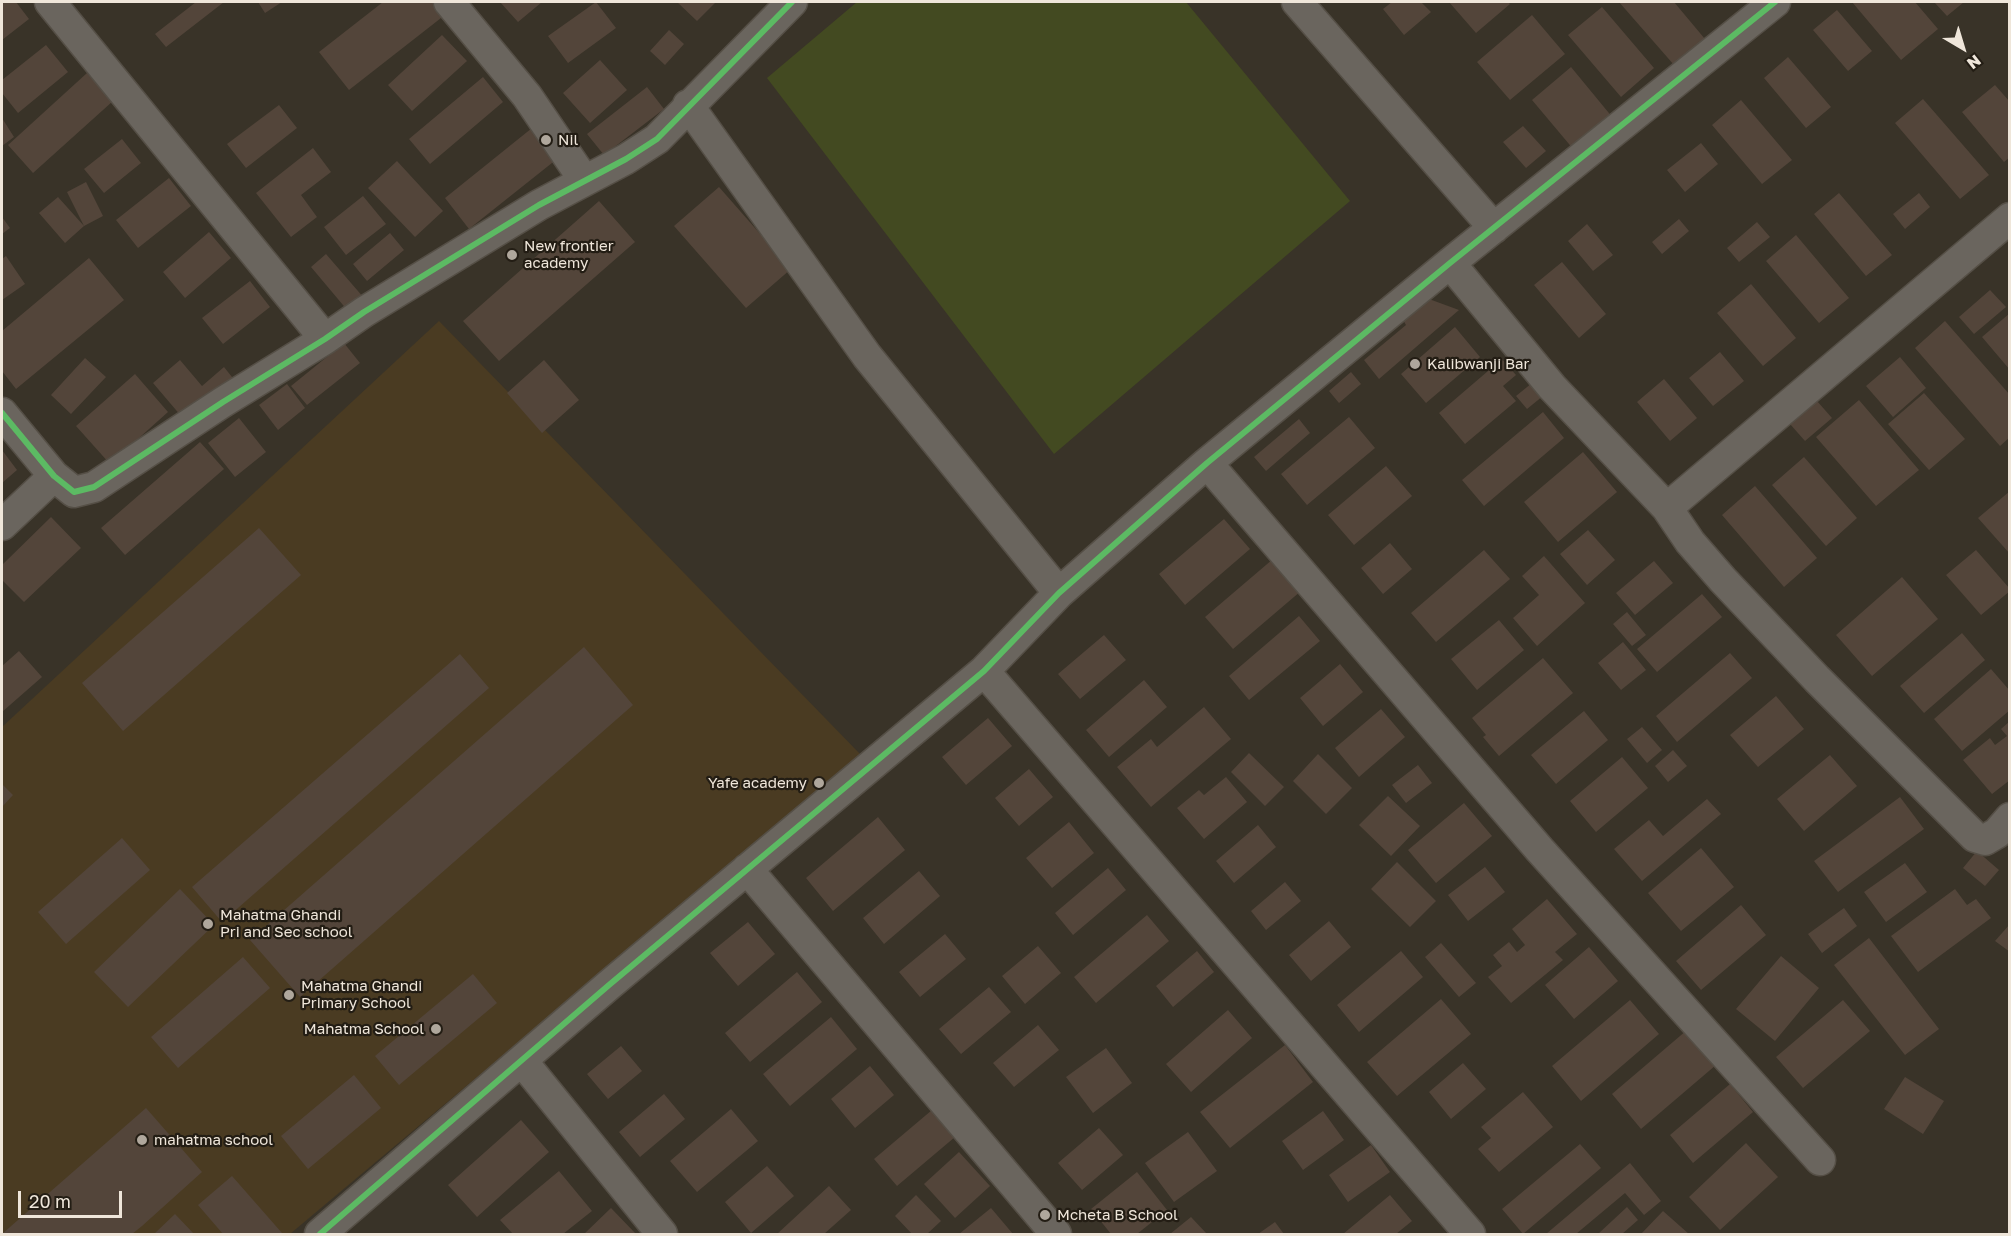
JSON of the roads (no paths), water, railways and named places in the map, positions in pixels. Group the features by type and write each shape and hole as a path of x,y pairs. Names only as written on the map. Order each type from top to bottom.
{"street":[{"path":"50,2 325,339"},
{"path":"449,2 527,96 584,180"},
{"path":"2,413 54,476 74,492 94,487 364,312 584,180 626,159 657,139 792,2"},
{"path":"1297,2 1494,228"},
{"path":"320,1234 747,869 984,671 1059,593 1208,463 1450,262 1775,2"},
{"path":"688,105 867,356 1059,593"},
{"path":"1667,508 2010,218"},
{"path":"1450,262 1552,387 1667,508 1690,542 1723,580 1817,680 1975,837 1985,840 1997,833 2010,818"},
{"path":"1208,463 1540,850 1820,1160"},
{"path":"2,525 54,476"},
{"path":"984,671 1470,1234"},
{"path":"747,869 1056,1234"},
{"path":"522,1061 662,1234"}],"place":[{"name":"Nil","path":"546,140"},
{"name":"New frontier academy","path":"512,255"},
{"name":"Kalibwanji Bar","path":"1415,364"},
{"name":"Yafe academy","path":"819,783"},
{"name":"Mahatma Ghandi Pri and Sec school","path":"208,924"},
{"name":"Mahatma Ghandi Primary School","path":"289,995"},
{"name":"Mahatma School","path":"436,1029"},
{"name":"mahatma school","path":"142,1140"},
{"name":"Mcheta B School","path":"1045,1215"}]}
